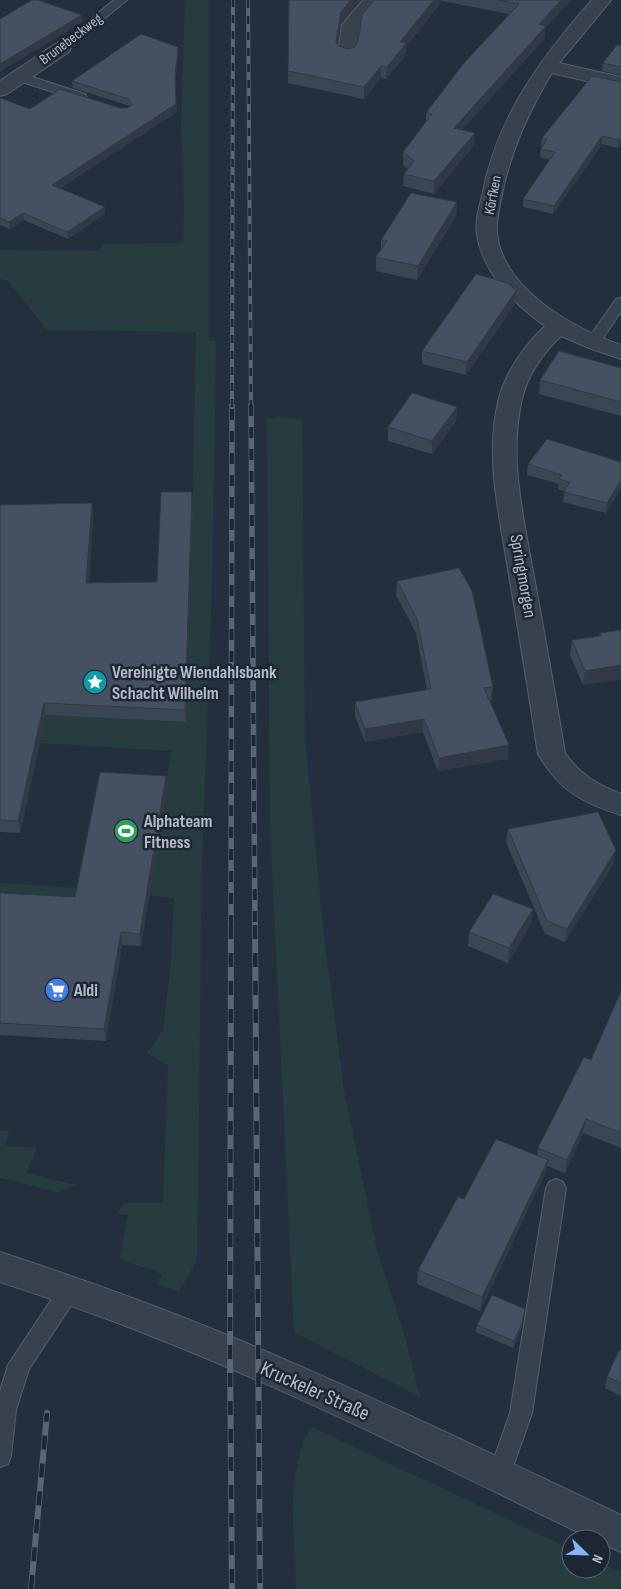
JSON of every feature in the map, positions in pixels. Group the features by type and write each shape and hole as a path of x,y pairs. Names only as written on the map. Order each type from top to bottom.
{"street":[{"path":"347,53 351,24 372,0"},
{"name":"Körfken","path":"602,0 548,66 523,105 508,136 492,189 487,234 493,252 509,280 538,309 559,325 593,342 621,352"},
{"name":"Brunebeckweg","path":"0,90 62,48"},
{"path":"548,66 621,83"},
{"name":"Springmorgen","path":"559,325 543,338 529,355 510,398 505,422 504,445 507,488 552,754 562,771 576,785 621,805"},
{"name":"Kruckeler Straße","path":"0,1268 132,1313 258,1365 621,1534"}],"lane":[{"name":"Brunebeckweg","path":"62,48 121,0"},
{"name":"Brunebeckweg","path":"20,77 89,100"},
{"path":"593,342 621,302"},
{"path":"499,1476 521,1413 556,1188"},
{"path":"0,1456 5,1410 19,1365 69,1292"}],"green space":[{"path":"185,0 209,0 209,340 216,341 212,584 202,863 197,1260 179,1292 157,1284 162,1274 120,1258 128,1215 116,1214 124,1204 128,1203 163,1203 168,1065 147,1053 163,1030 171,963 174,898 133,894 0,903 0,883 81,888 152,877 171,751 40,743 41,735 26,714 186,722 191,587 196,332 47,330 8,281 0,279 0,250 100,251 102,244 183,243 184,204 181,123"},
{"path":"281,417 302,420 305,738 324,937 345,1097 379,1258 406,1340 420,1397 294,1332 270,825 267,419"},
{"path":"0,1130 9,1131 6,1146 37,1148 26,1173 77,1185 59,1192 0,1178"},
{"path":"312,1427 561,1544 561,1579 611,1579 611,1568 621,1572 621,1589 296,1589 293,1527 294,1484 303,1444"}],"building":[{"path":"32,0 38,0 82,15 0,64 0,19"},
{"path":"289,0 351,0 341,12 336,41 338,46 348,49 355,47 358,42 362,15 374,0 434,0 400,42 406,43 387,67 381,66 364,87 288,71"},
{"path":"498,0 561,0 539,24 546,26 454,128 475,133 434,181 404,174 414,161 403,152 432,114 426,113 463,64 519,4"},
{"path":"141,34 178,47 175,78 176,104 52,185 105,207 67,232 23,213 9,222 0,218 0,98 30,109 60,89 120,108 128,108 132,105 129,99 72,81"},
{"path":"617,45 621,46 621,67 603,63"},
{"path":"592,76 621,82 621,137 619,140 602,136 554,206 523,199 555,152 541,149 547,139 542,138"},
{"path":"411,193 457,202 418,266 376,257 387,241 381,240"},
{"path":"476,274 508,283 516,291 467,362 422,351"},
{"path":"559,351 621,368 621,402 540,380"},
{"path":"412,393 457,407 432,441 388,427"},
{"path":"547,439 621,462 621,480 607,503 564,492 570,482 559,479 562,475 528,464"},
{"path":"161,492 192,492 185,710 44,703 18,821 0,820 0,505 92,503 86,583 157,582"},
{"path":"459,568 472,591 493,687 484,688 509,745 439,758 424,719 365,729 355,702 431,689 417,619 397,581"},
{"path":"621,630 621,665 585,671 572,640 601,636 600,633"},
{"path":"100,772 166,776 140,934 121,932 104,1029 0,1023 0,893 75,897"},
{"path":"598,812 616,850 567,929 547,921 508,829"},
{"path":"493,894 533,909 509,948 469,932"},
{"path":"621,991 621,1133 586,1119 567,1160 538,1148 584,1057 591,1060"},
{"path":"496,1139 548,1160 482,1297 418,1270 458,1197 464,1199"},
{"path":"492,1295 525,1309 522,1323 514,1341 477,1325"},
{"path":"619,1350 621,1350 621,1383 607,1377"}],"railway":[{"path":"232,407 233,0"},
{"path":"248,0 251,407"},
{"path":"231,926 232,405"},
{"path":"251,405 255,926"},
{"path":"231,925 230,1353 232,1589"},
{"path":"255,925 260,1589"},
{"path":"31,1589 47,1413"}],"place":[{"name":"Vereinigte Wiendahlsbank Schacht Wilhelm","path":"95,682"},
{"name":"Alphateam Fitness","path":"126,831"},
{"name":"Aldi","path":"57,990"}]}
